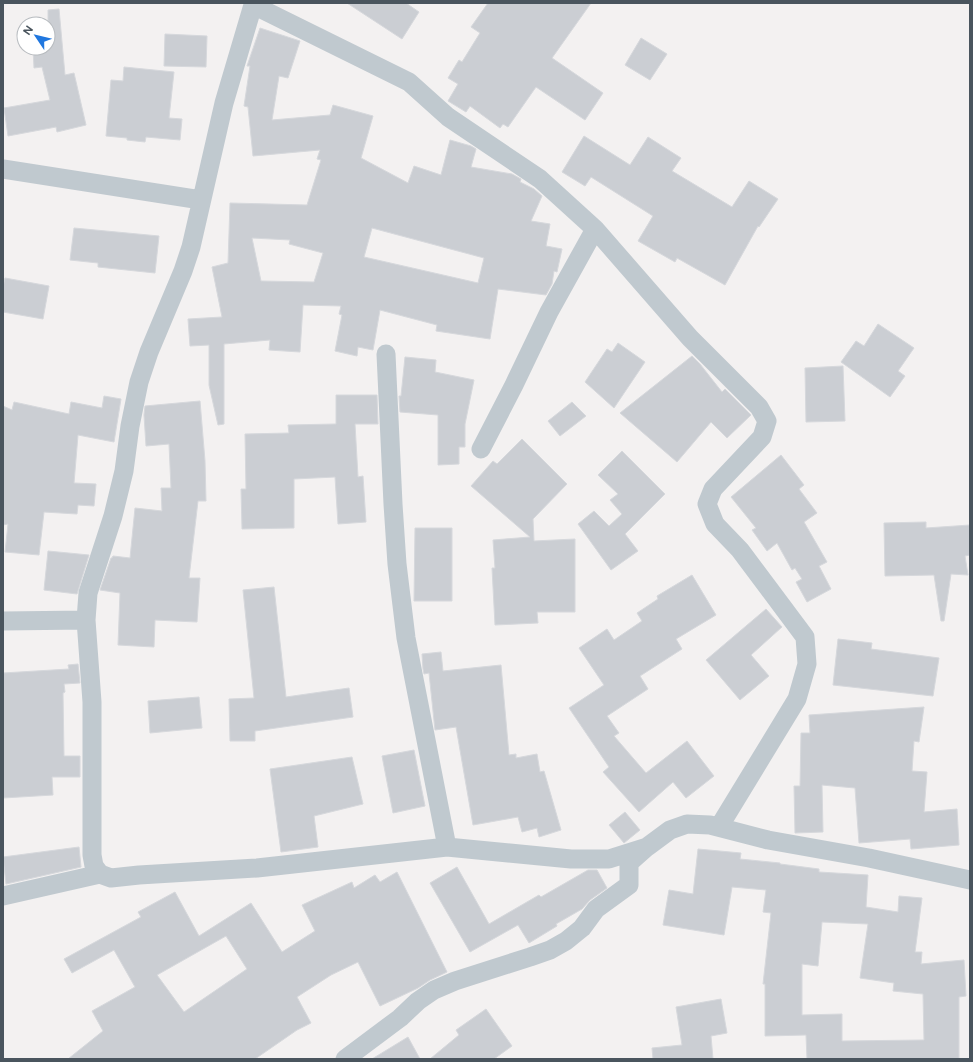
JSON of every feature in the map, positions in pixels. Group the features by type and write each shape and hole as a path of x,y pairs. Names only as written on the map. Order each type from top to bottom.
{"street":[{"path":"100,874 94,866 92,854 92,702 86,620 88,592 113,516 124,471 130,426 139,382 149,352 183,271 191,247 224,103 253,4 409,82 448,117 540,179 595,229 690,338 759,407 767,421 762,437 713,489 707,504 715,524 740,550 805,637 807,664 797,699 719,827"},
{"path":"3,170 201,200"},
{"path":"481,449 549,312 595,229"},
{"path":"386,354 397,564 406,638 448,847"},
{"path":"3,622 86,620"},
{"path":"345,1059 400,1018 418,1001 434,990 455,981 550,950 566,941 582,928 596,909 629,885 630,863 647,847 670,830 687,824 710,825 768,840 869,858 970,880"},
{"path":"3,896 100,874 111,878 257,868 448,847 571,859 609,858 647,847"},
{"path":"448,847 491,864"}],"building":[{"path":"347,3 406,3 419,12 402,39"},
{"path":"488,3 591,3 552,58 603,93 585,120 536,87 508,127 503,124 500,128 470,106 466,112 448,101 458,84 448,78 459,60 462,62 480,33 471,27"},
{"path":"59,9 65,75 74,73 86,125 57,132 56,127 8,136 4,108 50,100 42,67 34,68 33,56 56,56 56,16 48,16 48,10"},
{"path":"260,28 300,41 288,78 279,76 272,120 330,115 333,105 373,116 361,158 408,183 414,166 441,175 450,140 476,149 471,167 512,174 521,179 520,182 534,189 542,196 531,221 550,224 546,246 562,249 557,272 554,271 552,284 546,295 498,289 490,339 436,331 437,325 380,310 373,350 358,347 357,356 335,351 342,315 339,314 341,306 303,305 300,352 269,350 270,340 224,344 224,424 218,425 209,385 209,345 190,346 188,319 222,317 212,267 228,263 230,203 307,205 321,160 317,159 320,150 253,156 248,107 244,106 250,66 247,66","holes":["372,228 484,258 478,283 364,257","252,238 290,240 289,244 323,253 314,282 261,281"]},
{"path":"165,34 207,36 206,67 164,66"},
{"path":"641,38 667,54 650,80 625,65"},
{"path":"124,67 174,72 169,118 182,119 180,140 146,137 145,142 127,140 127,138 106,136 111,80 123,81"},
{"path":"584,136 630,165 648,137 681,158 672,171 732,207 749,181 778,199 759,227 758,226 725,285 677,258 675,262 638,241 653,216 591,177 585,186 562,172"},
{"path":"74,228 159,236 155,273 98,267 98,263 70,260"},
{"path":"5,278 49,286 43,319 3,312 3,287"},
{"path":"878,324 914,348 898,371 905,376 890,397 841,362 856,341 864,346"},
{"path":"618,343 645,362 614,408 585,382 607,349 612,352"},
{"path":"692,356 722,392 725,389 751,415 727,438 711,422 677,462 620,413"},
{"path":"405,357 436,360 435,372 474,380 465,424 465,447 459,447 459,464 438,465 438,415 400,412 399,396 401,396"},
{"path":"843,366 845,421 806,422 805,368"},
{"path":"336,395 377,395 378,424 355,424 358,477 363,476 366,522 338,524 335,477 294,479 294,528 242,529 241,489 246,489 245,434 289,433 288,425 336,424"},
{"path":"104,396 121,399 114,442 78,435 74,483 96,484 94,506 78,505 77,514 44,512 39,555 5,552 8,524 3,525 3,406 12,410 14,402 69,414 71,402 102,408"},
{"path":"200,401 205,461 206,501 198,501 189,578 200,578 197,622 155,620 154,647 118,645 120,593 100,590 111,558 113,556 130,558 135,508 162,511 161,488 171,488 169,444 146,446 144,415 145,406"},
{"path":"572,402 586,416 560,436 548,421"},
{"path":"522,439 567,484 533,519 534,541 575,539 575,612 537,612 538,623 495,625 492,568 495,568 493,540 530,537 471,486 493,461 497,464"},
{"path":"622,451 665,494 625,534 638,551 611,570 578,524 594,511 609,526 622,514 610,500 618,494 598,475"},
{"path":"781,455 804,485 799,489 817,513 804,522 827,562 819,566 831,589 807,602 796,582 802,579 795,568 792,570 777,543 767,551 752,530 756,528 731,497"},
{"path":"926,522 926,528 970,525 970,555 965,556 968,575 951,574 944,621 941,621 934,575 885,576 884,523"},
{"path":"415,528 452,528 452,601 414,601"},
{"path":"48,551 89,555 77,594 44,590"},
{"path":"692,575 716,615 676,639 682,649 640,676 648,689 607,716 619,733 614,736 646,773 687,741 714,776 686,798 673,782 639,812 603,772 609,767 569,708 604,685 579,648 607,629 614,640 642,621 637,613 658,599 657,596"},
{"path":"274,587 286,697 349,688 353,717 255,731 255,741 230,741 229,699 254,698 243,590"},
{"path":"766,609 782,627 751,655 769,676 740,700 706,660"},
{"path":"838,639 872,643 871,649 939,658 933,696 833,685"},
{"path":"441,652 443,671 501,665 509,755 516,754 516,758 537,754 540,772 544,771 561,830 539,837 537,828 522,832 518,817 473,825 456,727 435,730 429,673 424,674 423,669 422,654"},
{"path":"78,664 80,683 64,684 64,756 80,756 80,777 52,777 53,795 3,798 3,673 69,669 68,665"},
{"path":"199,697 202,728 150,733 148,701"},
{"path":"924,707 919,742 914,741 912,771 927,772 924,812 957,809 959,845 911,849 910,839 859,843 855,788 822,785 823,832 795,833 794,786 800,786 801,733 810,733 809,715"},
{"path":"414,750 425,806 393,813 382,756"},
{"path":"352,757 363,804 314,816 318,847 281,852 270,769"},
{"path":"625,812 640,830 624,843 609,825"},
{"path":"79,847 81,867 6,884 3,857"},
{"path":"698,849 741,853 740,859 819,869 819,872 868,875 866,907 898,912 899,896 922,898 915,952 922,952 921,964 964,960 966,996 959,997 959,1059 807,1059 806,1035 765,1036 765,984 763,984 771,913 763,912 766,890 732,887 724,935 663,925 669,890 693,894","holes":["822,922 868,924 860,978 894,983 893,991 923,994 924,1040 842,1041 842,1014 802,1015 802,964 818,966"]},
{"path":"457,867 489,924 539,895 541,897 588,870 597,870 607,888 590,900 582,909 556,924 557,926 529,943 518,925 470,952 430,883"},
{"path":"397,872 447,972 380,1006 358,962 331,975 297,997 311,1023 297,1030 255,1059 68,1059 103,1031 92,1011 135,987 114,950 72,973 64,959 141,917 138,912 175,892 199,936 251,903 282,952 315,931 302,905 352,882 354,888 375,875 380,882","holes":["226,936 247,969 184,1012 157,975"]},
{"path":"721,999 727,1033 711,1036 713,1059 653,1059 652,1048 682,1045 676,1007"},
{"path":"486,1009 512,1046 494,1059 430,1059 459,1035 456,1030"},
{"path":"408,1037 420,1059 372,1059"}]}
